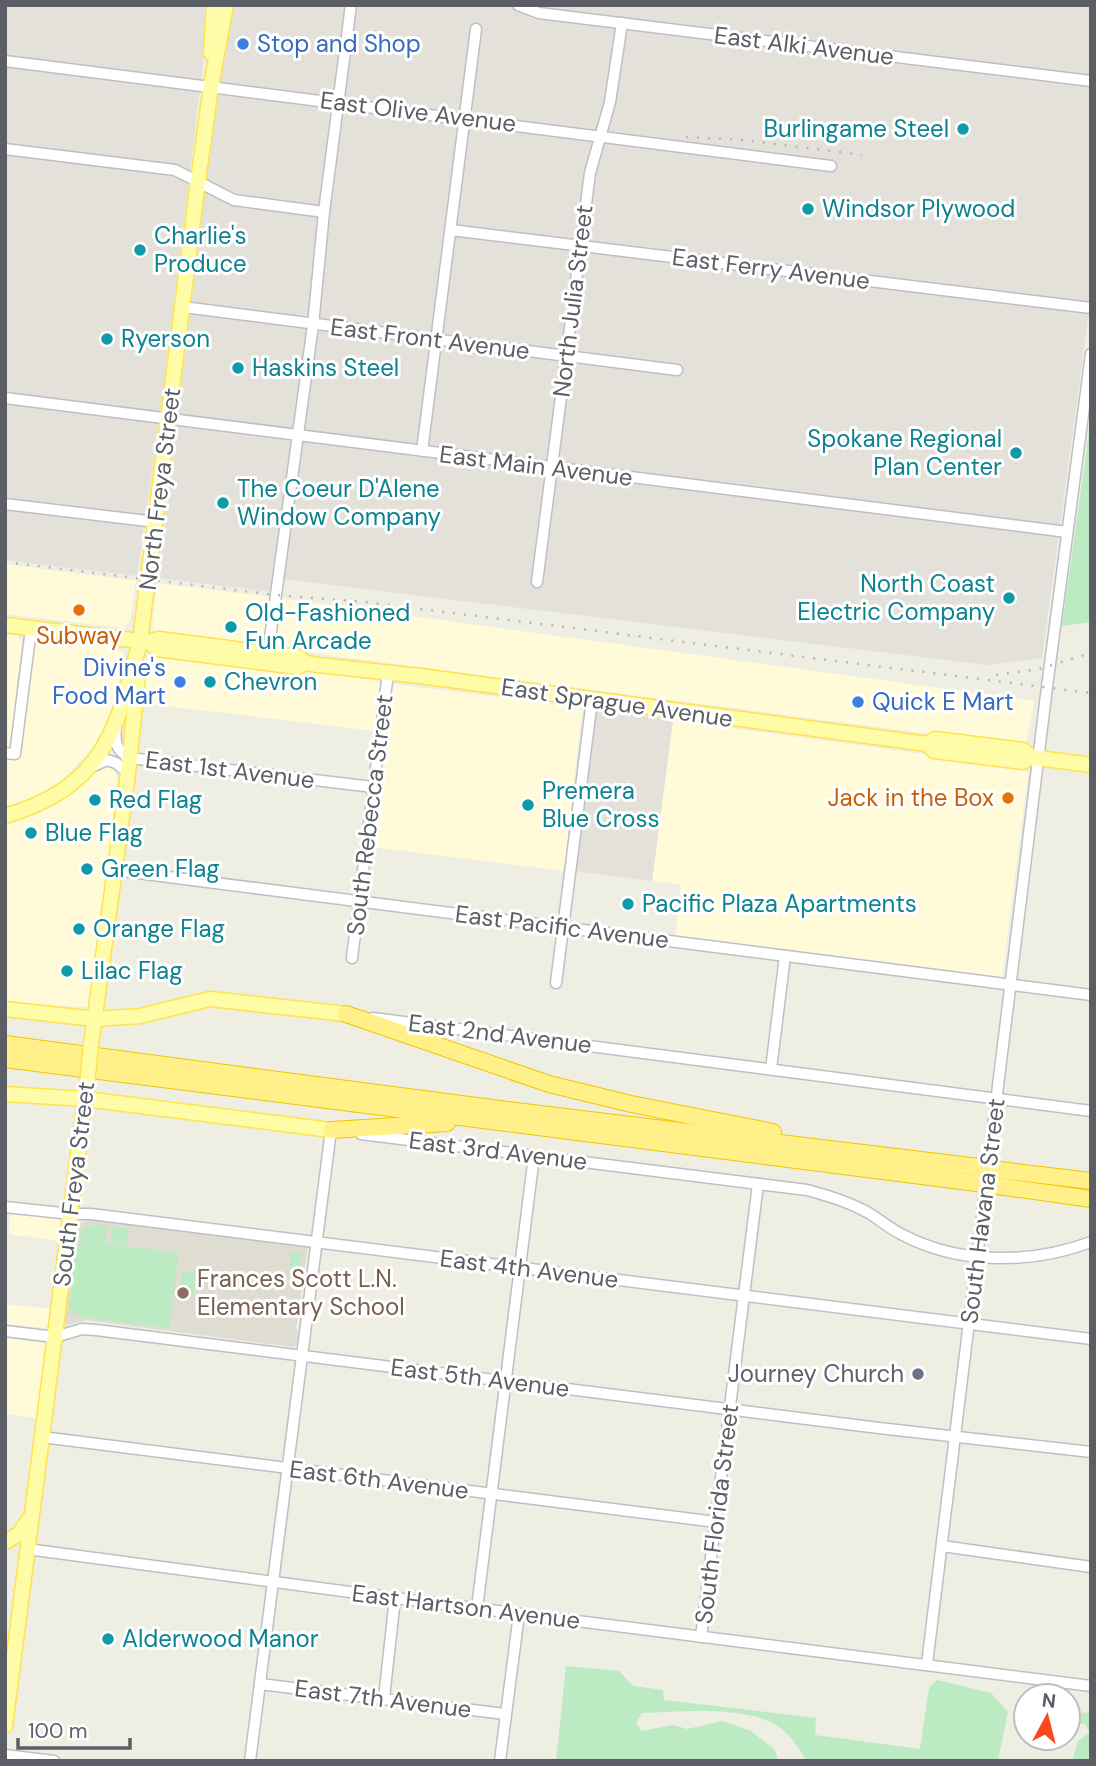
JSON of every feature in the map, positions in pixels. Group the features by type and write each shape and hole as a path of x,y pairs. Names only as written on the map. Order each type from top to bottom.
{"highway":[{"path":"346,1014 549,1084 631,1104 930,1161 970,1174"},
{"path":"5,1044 507,1110 930,1161"},
{"path":"5,1059 488,1121 970,1174 1006,1179 1091,1199"},
{"path":"331,1130 488,1121"},
{"path":"1006,1179 1091,1181"}],"main road":[{"name":"North Freya Street","path":"211,86 214,5"},
{"name":"North Freya Street","path":"144,641 198,181 226,5"},
{"name":"East Sprague Avenue","path":"5,625 144,641 159,639 298,657 306,663 927,744 934,751 1023,762 1035,758 1091,765"},
{"name":"East Sprague Avenue","path":"144,641 157,649 297,667 306,663"},
{"path":"5,816 43,803 72,784 89,768 116,722 144,641"},
{"name":"South Freya Street","path":"5,1726 144,641"},
{"name":"East 2nd Avenue","path":"5,1009 95,1019 148,1015 210,999 346,1014"},
{"name":"East 3rd Avenue","path":"5,1094 86,1091 331,1130"},
{"path":"5,1544 23,1530 33,1508"},
{"name":"East Hartson Avenue","path":"5,1544 27,1549"}],"street":[{"path":"268,653 313,325 324,212 351,5"},
{"name":"East Alki Avenue","path":"518,5 539,13 1091,81"},
{"name":"North Julia Street","path":"537,582 590,173 610,102 621,23"},
{"path":"422,452 477,29"},
{"name":"East Olive Avenue","path":"5,61 831,166"},
{"path":"5,149 175,170 234,200 324,212"},
{"name":"East Ferry Avenue","path":"451,230 1091,308"},
{"name":"East Front Avenue","path":"183,307 677,370"},
{"name":"South Havana Street","path":"927,1664 997,1097 1035,758 1091,354"},
{"name":"East Main Avenue","path":"5,398 1067,531"},
{"path":"5,503 156,522"},
{"path":"10,754 31,629"},
{"name":"South Rebecca Street","path":"352,958 388,673"},
{"path":"556,983 592,700"},
{"name":"East 1st Avenue","path":"116,722 115,745 129,765"},
{"name":"East 1st Avenue","path":"89,768 107,760 129,765 373,787"},
{"name":"East Pacific Avenue","path":"114,870 1010,984"},
{"path":"771,1069 785,956"},
{"path":"1010,984 1091,995"},
{"name":"East 2nd Avenue","path":"346,1014 997,1097"},
{"path":"997,1097 1091,1111"},
{"path":"250,1761 331,1130"},
{"name":"East 3rd Avenue","path":"331,1130 807,1190 837,1198 921,1243 947,1251 977,1255"},
{"path":"477,1608 534,1156"},
{"name":"South Florida Street","path":"701,1637 758,1184"},
{"name":"East 4th Avenue","path":"5,1207 91,1214 969,1325"},
{"path":"977,1255 1011,1259 1034,1258 1091,1242"},
{"path":"969,1325 982,1324 1091,1339"},
{"name":"East 5th Avenue","path":"5,1331 55,1337 82,1329 955,1438"},
{"name":"East 6th Avenue","path":"42,1437 716,1522"},
{"path":"955,1438 1091,1452"},
{"path":"942,1546 1091,1567"},
{"name":"East Hartson Avenue","path":"27,1549 1091,1686"},
{"path":"384,1698 395,1598"},
{"path":"500,1761 519,1614"},
{"name":"East 7th Avenue","path":"260,1684 505,1714"},
{"path":"5,1755 54,1761"}],"shaded area":[{"path":"5,5 210,5 162,401 137,576 5,560"},
{"path":"230,5 1091,5 1091,296 1042,658 986,665 283,579 281,593 158,578 215,104"},
{"path":"5,564 136,581 130,622 124,628 5,614"},
{"path":"157,583 270,597 263,643 257,645 155,631 152,624"},
{"path":"280,598 1034,701 1027,740 1021,746 281,649 274,641"},
{"path":"5,634 17,635 22,642 16,692 26,694 32,644 35,639 117,648 124,658 112,709 104,730 91,751 54,788 5,807"},
{"path":"157,653 374,680 380,684 375,731 141,703 148,659"},
{"path":"394,684 576,707 582,710 564,871 370,847 391,689"},
{"path":"600,710 673,720 652,881 574,871 594,712"},
{"path":"673,720 1026,768 1028,774 1002,977 999,979 675,937 681,885 652,881"},
{"path":"100,765 110,766 118,778 90,1006 5,1004 5,822 32,815 53,804 71,792"},
{"path":"10,1213 59,1219 62,1224 60,1241 9,1234"},
{"name":"Frances Scott L.N. Elementary School","path":"95,1219 308,1246 296,1328 297,1344 293,1347 86,1320 68,1325 63,1321 75,1224"},
{"path":"5,1304 51,1309 50,1324 45,1328 5,1324"},
{"path":"5,1338 47,1345 37,1418 5,1414"}],"green space":[{"path":"1091,417 1091,622 1062,626"},
{"path":"107,1226 106,1244 179,1253 169,1328 80,1317 69,1308 77,1241 80,1241 82,1228"},
{"path":"112,1227 129,1229 127,1245 111,1243"},
{"path":"291,1251 301,1253 299,1270 289,1268"},
{"path":"182,1272 196,1274 193,1295 179,1294"},
{"path":"566,1666 619,1671 633,1686 663,1690 664,1700 816,1718 815,1735 920,1749 929,1688 937,1680 991,1693 1008,1712 998,1761 939,1761 932,1758 930,1761 807,1761 786,1733 770,1722 735,1713 696,1711 642,1713 636,1723 641,1731 673,1725 687,1729 723,1721 751,1731 774,1749 779,1761 556,1761"},
{"path":"1091,1712 1091,1761 1072,1761 1075,1752 1082,1752 1082,1738 1090,1732 1082,1724 1082,1713"}],"railway":[{"path":"686,137 744,140 862,155"},
{"path":"5,562 276,595 365,602 1091,693"},
{"path":"996,675 1039,669 1091,653"}],"place":[{"name":"Stop and Shop","path":"243,44"},
{"name":"Burlingame Steel","path":"963,129"},
{"name":"Windsor Plywood","path":"808,209"},
{"name":"Charlie's Produce","path":"140,250"},
{"name":"Ryerson","path":"107,339"},
{"name":"Haskins Steel","path":"238,368"},
{"name":"Spokane Regional Plan Center","path":"1016,453"},
{"name":"The Coeur D'Alene Window Company","path":"223,503"},
{"name":"North Coast Electric Company","path":"1009,598"},
{"name":"Subway","path":"79,610"},
{"name":"Old-Fashioned Fun Arcade","path":"231,627"},
{"name":"Divine's Food Mart","path":"180,682"},
{"name":"Chevron","path":"210,682"},
{"name":"Quick E Mart","path":"858,702"},
{"name":"Jack in the Box","path":"1008,798"},
{"name":"Red Flag","path":"95,800"},
{"name":"Premera Blue Cross","path":"528,805"},
{"name":"Blue Flag","path":"31,833"},
{"name":"Green Flag","path":"87,869"},
{"name":"Pacific Plaza Apartments","path":"628,904"},
{"name":"Orange Flag","path":"79,929"},
{"name":"Lilac Flag","path":"67,971"},
{"name":"Frances Scott L.N. Elementary School","path":"183,1293"},
{"name":"Journey Church","path":"918,1374"},
{"name":"Alderwood Manor","path":"108,1639"}]}
